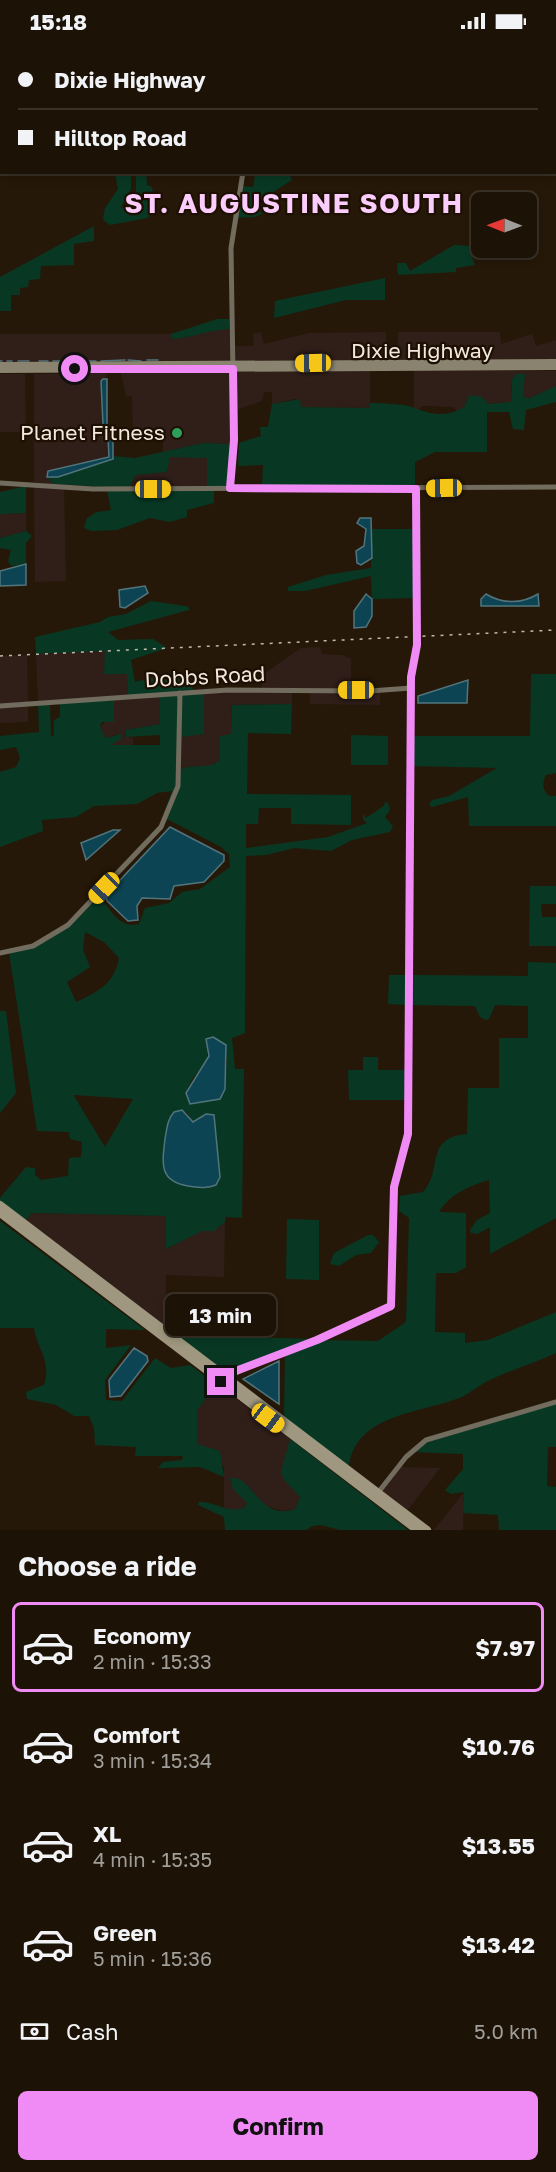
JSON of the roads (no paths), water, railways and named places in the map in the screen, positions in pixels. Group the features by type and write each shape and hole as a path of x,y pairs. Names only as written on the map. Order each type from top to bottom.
{"highway":[{"path":"0,1206 417,1530"},
{"path":"0,1213 223,1379"},
{"path":"376,1496 427,1530"}],"main road":[{"path":"447,365 556,362"},
{"name":"Dixie Highway","path":"233,366 279,364 319,366"},
{"name":"Dixie Highway","path":"2,367 447,365 556,367"}],"street":[{"path":"230,488 234,440 231,248 243,174"},
{"path":"0,483 84,489 556,487"},
{"path":"223,1379 391,1306 394,1187 408,1134 411,688 417,645 416,489"},
{"name":"Dobbs Road","path":"0,706 239,690 370,691 411,688"},
{"path":"0,953 40,943 68,925 161,827 178,786 180,693"},
{"path":"376,1496 406,1457 426,1440 556,1402"}],"water":[{"path":"107,379 107,431 113,437 113,459 58,477 47,477 48,471 109,457 108,438 103,425 101,381"},
{"path":"360,518 371,518 372,558 361,565 357,563 356,551 364,546 366,529 357,523"},
{"path":"26,564 26,585 0,586 0,571"},
{"path":"145,586 148,593 125,608 120,607 119,590"},
{"path":"366,594 372,599 372,616 366,627 354,628 354,611"},
{"path":"486,594 499,600 512,602 525,600 538,594 539,606 481,606 481,599"},
{"path":"468,680 467,703 418,703 418,696"},
{"path":"170,827 224,855 224,861 204,882 174,886 170,899 142,898 137,906 138,920 128,921 107,901 106,895"},
{"path":"113,830 120,830 86,860 81,843"},
{"path":"213,1037 226,1045 225,1089 220,1099 190,1104 186,1093 209,1056 206,1039"},
{"path":"182,1110 193,1122 206,1114 214,1115 220,1177 216,1185 202,1187 179,1184 167,1176 164,1170 163,1156 170,1118 174,1112"},
{"path":"134,1348 147,1356 148,1361 121,1396 110,1397 109,1380"},
{"path":"279,1361 279,1404 243,1379"}],"waterway":[{"path":"101,361 125,360"},
{"path":"128,360 141,361"},
{"path":"147,360 158,360"},
{"path":"7,361 12,361"},
{"path":"18,361 29,361"},
{"path":"39,361 48,361"},
{"path":"53,361 67,361"},
{"path":"73,361 96,361"}],"railway":[{"path":"0,656 556,630"}],"place":[{"name":"Planet Fitness","path":"177,433"}],"district":[{"name":"ST. AUGUSTINE SOUTH","path":"294,204"}]}
